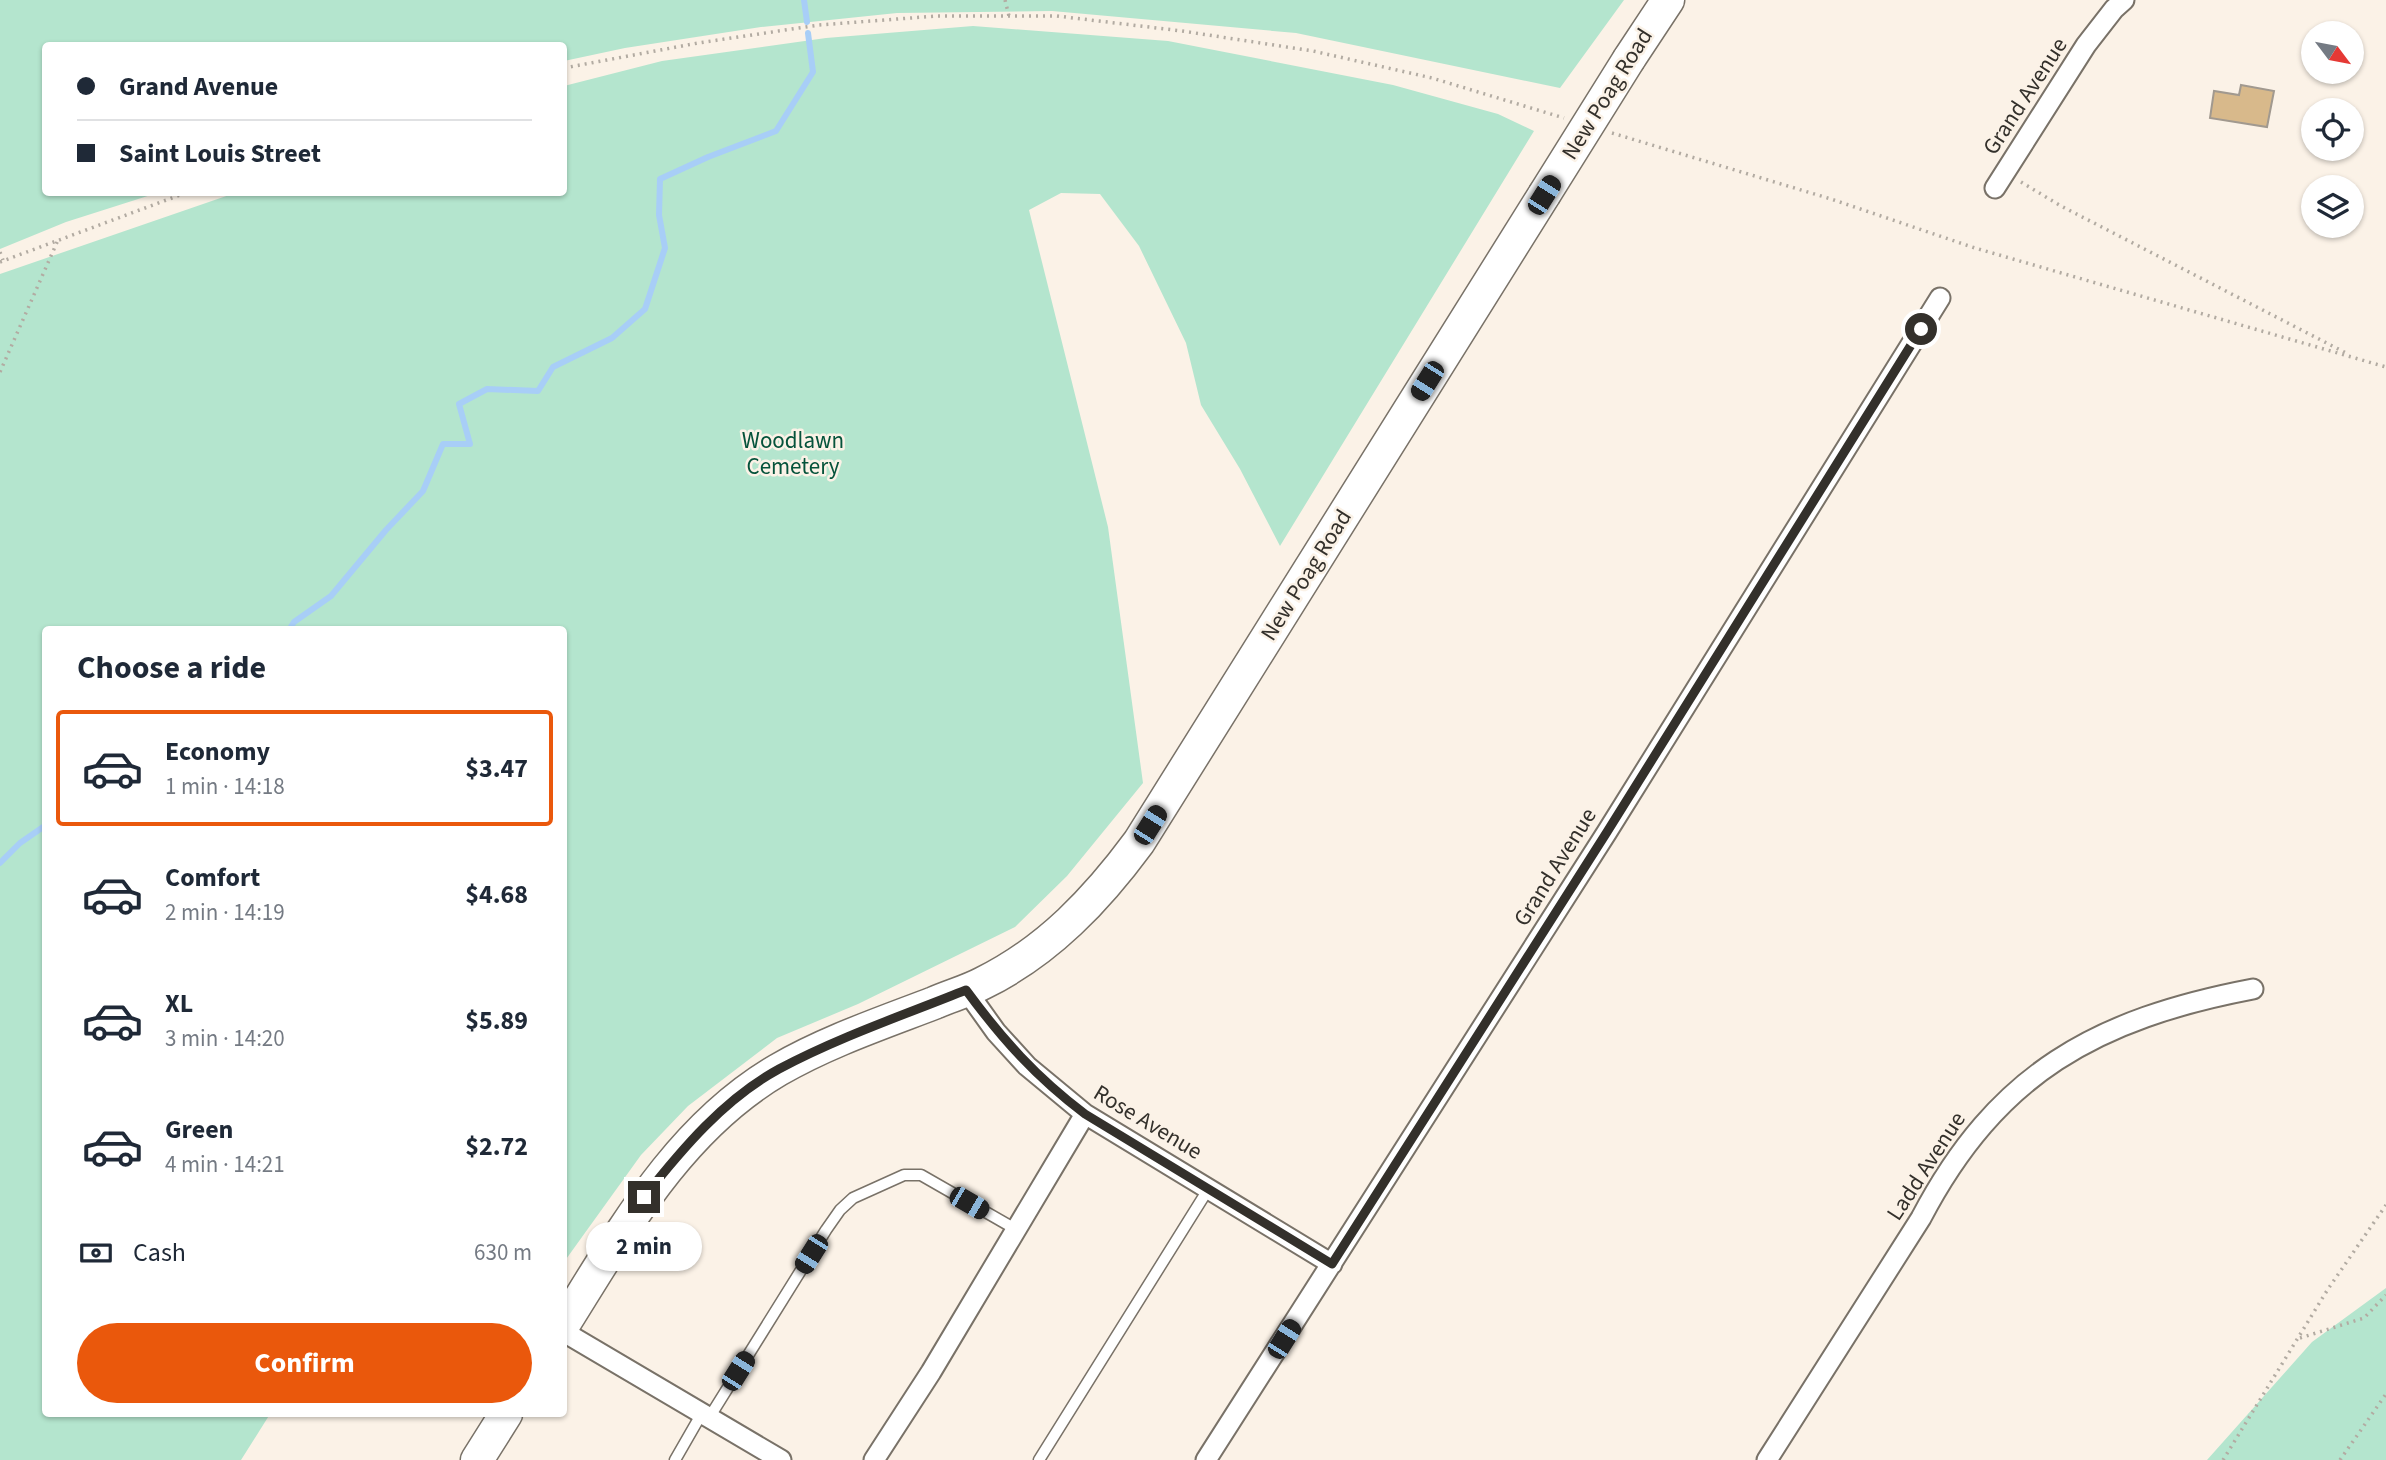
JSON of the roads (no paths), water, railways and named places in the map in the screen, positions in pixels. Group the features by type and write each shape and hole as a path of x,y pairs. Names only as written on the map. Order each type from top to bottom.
{"main road":[{"name":"New Poag Road","path":"567,1319 644,1197 676,1156 743,1094 778,1070 843,1039 983,984 1063,929 1122,865 1668,0"},
{"path":"477,1460 504,1417"}],"street":[{"name":"Grand Avenue","path":"1995,188 2086,44 2124,0"},
{"name":"Grand Avenue","path":"1206,1460 1607,832 1940,298"},
{"name":"Ladd Avenue","path":"1767,1460 1921,1218 1942,1178 1987,1119 2022,1085 2086,1041 2202,998 2253,989"},
{"name":"Rose Avenue","path":"966,990 996,1032 1027,1066 1085,1114 1332,1264"},
{"path":"874,1460 932,1372 1085,1114"},
{"path":"567,1334 782,1460"}],"lane":[{"path":"676,1460 826,1230 840,1210 853,1198 904,1175 920,1175 1017,1230"},
{"path":"1039,1460 1209,1187"}],"waterway":[{"path":"804,0 807,22"},
{"path":"292,626 331,596 386,530 423,491 443,444 470,444 459,404 487,389 538,391 553,367 612,338 645,309 665,248 659,215 660,179 776,131 813,72 808,33"},
{"path":"0,863 20,843 42,828"}],"park label":[{"name":"Woodlawn Cemetery","path":"793,453"}]}
